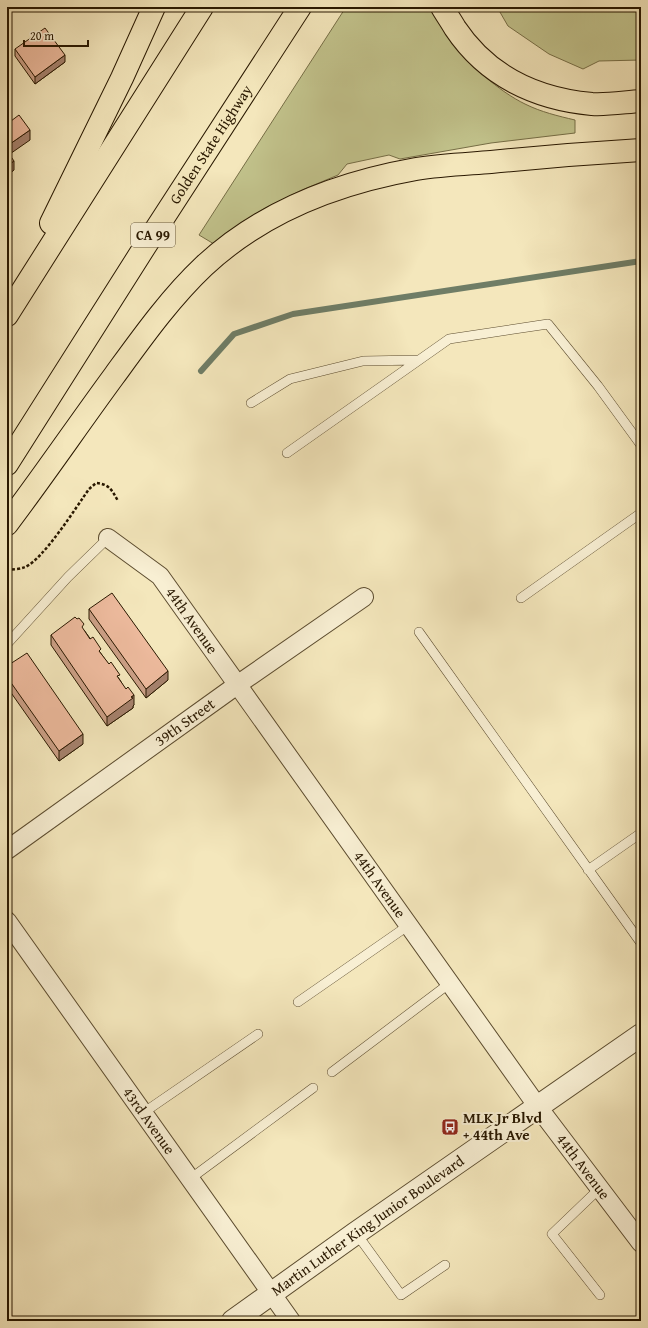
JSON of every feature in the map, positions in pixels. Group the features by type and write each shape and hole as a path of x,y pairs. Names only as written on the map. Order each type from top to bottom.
{"highway":[{"path":"7,314 122,78 154,7"},
{"path":"7,314 202,7"},
{"name":"Golden State Highway","path":"7,464 149,240 300,7"},
{"path":"442,7 463,40 479,57 506,78 537,93 560,100 594,104 641,101"},
{"path":"7,524 147,331 179,292 203,267 228,246 256,226 288,208 318,194 347,185 411,170 554,156 641,150"}],"street":[{"name":"44th Avenue","path":"108,538 160,576 538,1107 641,1243"},
{"name":"39th Street","path":"7,850 237,685 364,597"},
{"name":"43rd Avenue","path":"7,921 291,1321"},
{"name":"Martin Luther King Junior Boulevard","path":"233,1321 356,1233 641,1035"}],"lane":[{"path":"287,452 449,339 548,324 598,386 641,445"},
{"path":"251,403 290,379 363,361 418,360"},
{"path":"521,598 641,513"},
{"path":"7,644 68,577 108,538"},
{"path":"419,632 641,943"},
{"path":"588,870 641,833"},
{"path":"298,1002 409,925"},
{"path":"332,1072 450,983"},
{"path":"143,1113 258,1034"},
{"path":"190,1179 313,1088"},
{"path":"600,1188 552,1234 600,1295"},
{"path":"356,1233 401,1295 444,1265"}],"path":[{"path":"7,568 12,570 26,567 42,554 89,489 96,483 103,484 110,488 118,501"}],"green space":[{"path":"346,7 433,7 457,48 484,76 515,99 531,107 543,112 575,120 575,133 491,143 400,159 389,155 347,164 338,175 265,208 230,231 214,244 199,235"},
{"path":"497,7 641,7 641,60 599,61 583,69 549,54 508,26"}],"building":[{"path":"45,28 65,55 35,77 15,49"},
{"path":"19,115 30,130 7,146 7,124"},
{"path":"7,151 14,161 7,166"},
{"path":"112,593 168,671 146,689 89,609"},
{"path":"75,617 77,619 79,618 84,624 82,627 90,639 93,637 101,649 99,651 109,664 111,662 120,675 117,676 126,689 128,687 134,695 131,697 133,698 107,717 51,635"},
{"path":"27,653 83,734 59,751 7,677 7,666"}],"waterway":[{"path":"201,371 234,334 293,314 641,261"}],"place":[{"name":"MLK Jr Blvd + 44th Ave","path":"450,1127"}]}
